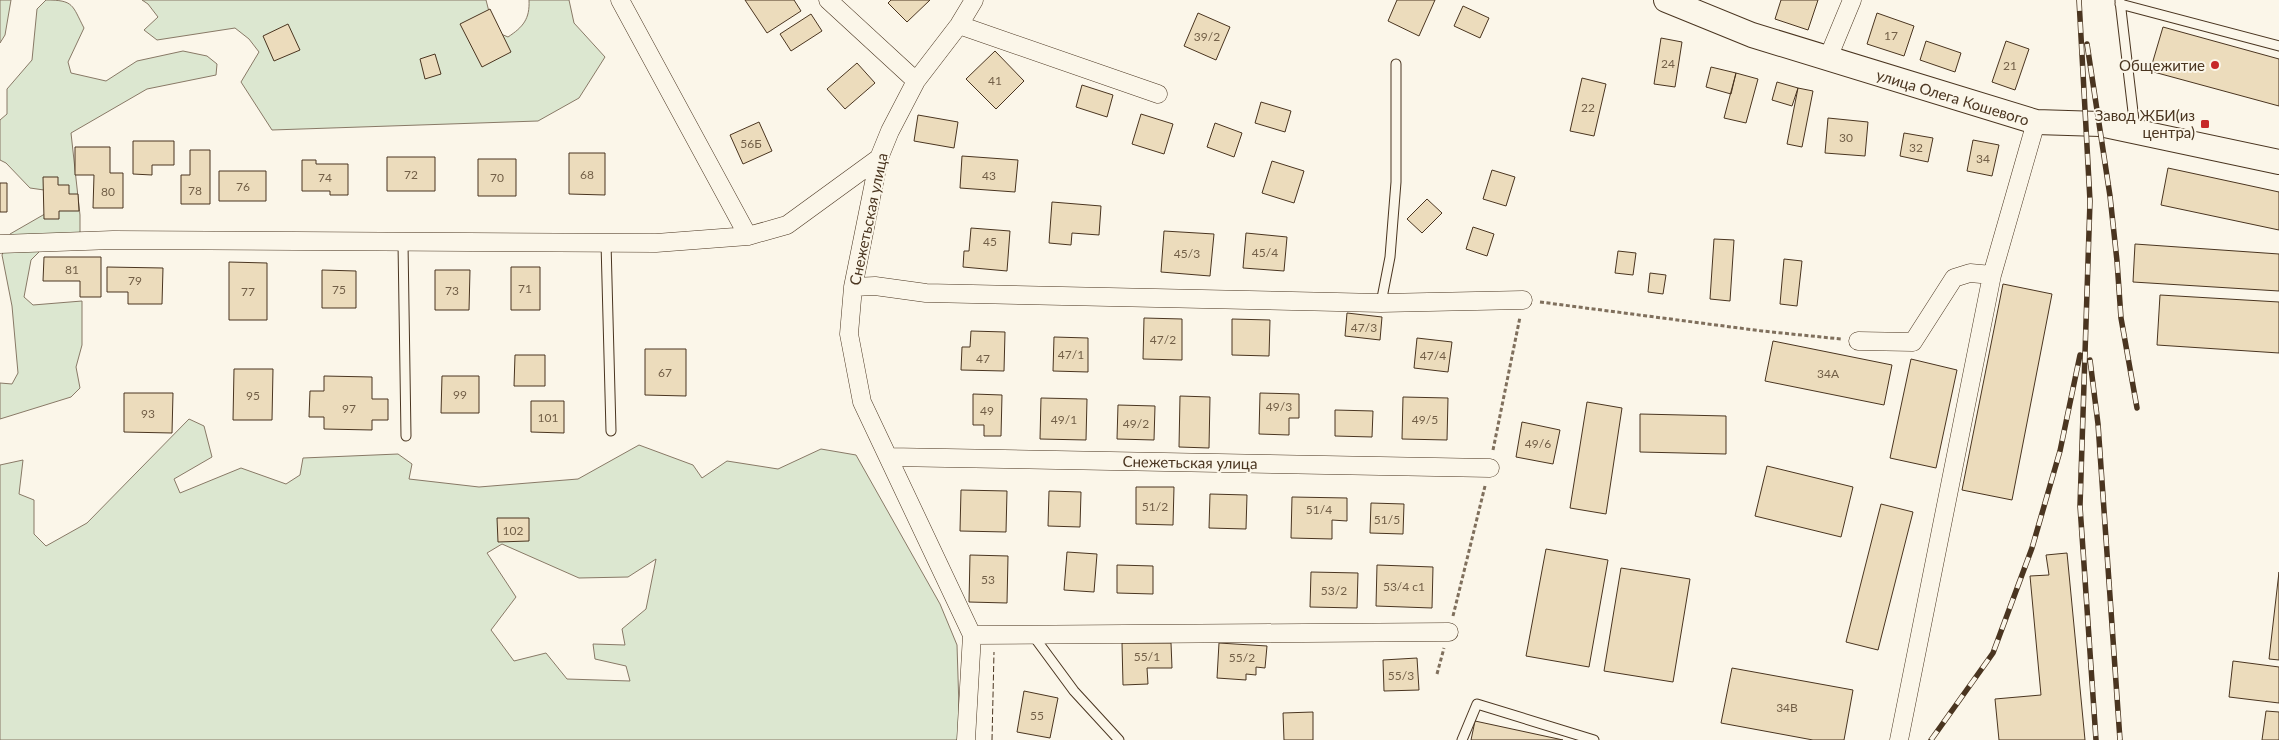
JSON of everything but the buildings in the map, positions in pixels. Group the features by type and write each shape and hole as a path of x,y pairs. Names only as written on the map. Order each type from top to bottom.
{"street":[{"path":"620,0 748,236"},
{"path":"828,0 916,81"},
{"name":"Снежетьская улица","path":"966,740 972,635 862,402 849,334 853,287 879,158 890,131 916,81 959,25 974,0"},
{"name":"улица Олега Кошевого","path":"1666,0 1752,35 2036,122 2100,124 2279,162"},
{"path":"1828,58 1852,0"},
{"path":"959,25 1158,94"},
{"path":"1899,740 1992,275 2036,122"},
{"path":"0,244 114,240 403,243 656,242 748,236 787,226 879,158"},
{"path":"1858,340 1913,342 1954,278 1970,273 1992,275"},
{"path":"853,287 874,286 926,293 1381,303 1524,300"},
{"name":"Снежетьская улица","path":"889,457 1490,468"},
{"path":"972,635 1449,632"}],"lane":[{"path":"2135,132 2120,2 2279,46"},
{"path":"1381,303 1390,257 1396,182 1396,64"},
{"path":"606,242 611,431"},
{"path":"403,243 406,436"},
{"path":"1032,634 1074,691 1119,740"},
{"path":"1462,740 1477,704 1594,740"}],"path":[{"path":"1524,300 1762,331 1858,340"}],"green space":[{"path":"0,0 11,0 5,35 0,43"},
{"path":"46,0 62,1 71,5 84,28 68,62 71,73 106,81 137,61 183,51 207,56 217,64 216,75 147,89 71,133 80,215 80,237 47,244 31,260 24,297 33,305 82,301 82,345 76,367 80,388 71,397 0,419 0,383 12,384 18,373 12,306 2,255 10,234 50,211 65,193 30,188 6,163 0,160 0,120 7,114 7,89 32,60 37,9"},
{"path":"142,0 486,0 494,31 508,37 518,30 527,17 529,0 569,0 574,23 605,57 579,98 538,121 272,130 241,82 259,52 249,39 235,28 157,40 144,30 158,17 148,4"},
{"path":"189,419 204,426 212,457 174,479 180,493 241,468 286,484 300,475 303,458 398,454 412,464 409,479 479,487 578,479 639,445 693,465 702,478 727,461 778,469 821,449 856,455 940,604 957,645 960,740 0,740 0,465 23,460 19,494 34,500 34,534 46,546 87,523","holes":["502,544 579,578 628,577 656,559 646,609 622,629 625,645 593,644 595,659 626,666 630,681 567,679 546,653 514,661 491,630 516,597 487,553"]}],"railway":[{"path":"2079,0 2090,201 2080,506 2096,740"},
{"path":"2087,44 2110,196 2121,318 2137,408"},
{"path":"1931,740 1993,653 2032,548 2060,451 2080,355"},
{"path":"2090,360 2098,424 2120,740"}],"fence":[{"path":"992,740 994,652"}],"place":[{"name":"Общежитие","path":"2215,65"},
{"name":"Завод ЖБИ(из центра)","path":"2205,124"}]}
